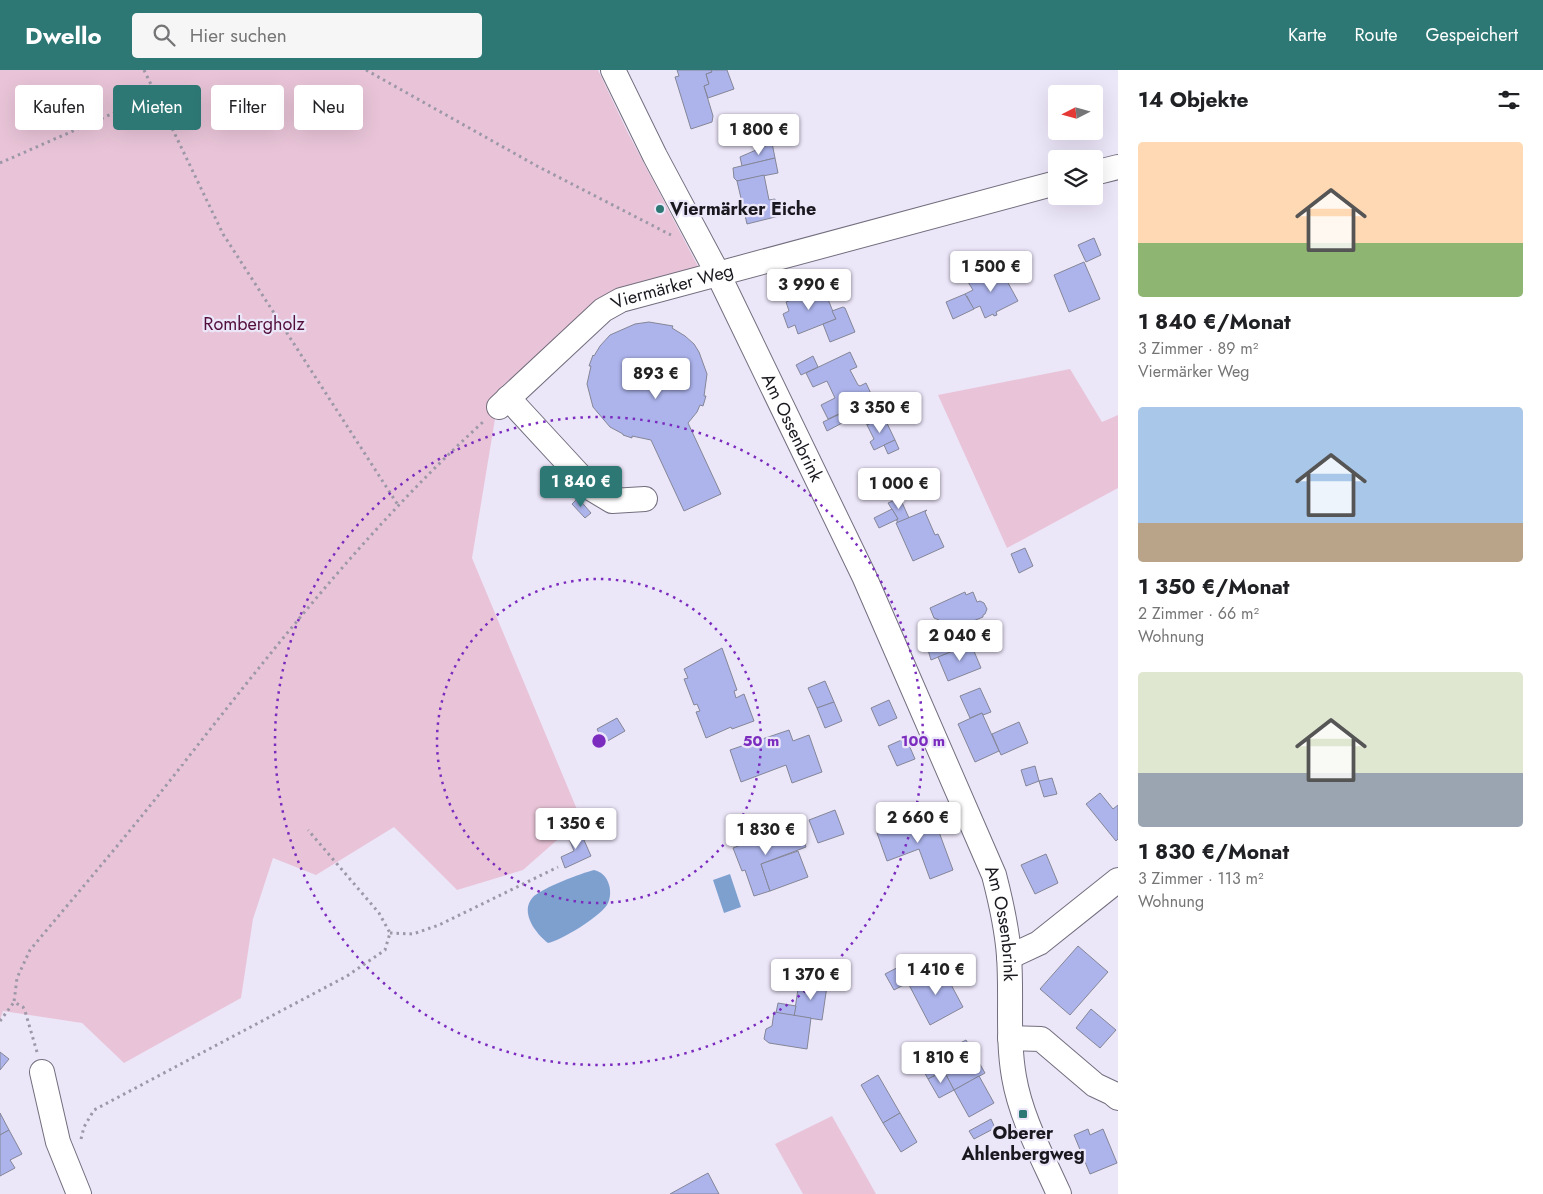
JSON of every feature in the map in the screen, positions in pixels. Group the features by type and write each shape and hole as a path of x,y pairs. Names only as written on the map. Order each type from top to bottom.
{"street":[{"name":"Am Ossenbrink","path":"613,70 655,156 718,274 864,576 994,874 1005,916 1010,958 1010,1038 1014,1078 1023,1114 1058,1194"},
{"path":"1103,171 1118,167"},
{"name":"Viermärker Weg","path":"503,403 603,310 622,300 1048,185"},
{"path":"503,403 592,488 612,501 645,499"},
{"path":"1010,958 1039,943 1118,880"},
{"path":"1010,1038 1041,1040 1095,1085 1118,1098"},
{"path":"42,1072 58,1142 79,1194"}],"path":[{"path":"144,70 151,85"},
{"path":"366,70 537,166 640,220"},
{"path":"0,163 113,113"},
{"path":"172,130 223,234 398,505"},
{"path":"0,1021 14,1002 17,978 30,950 178,771 267,657 324,588 398,505 447,454 503,403"},
{"path":"80,1144 84,1127 94,1110 347,976 385,950 390,933 379,913 308,830"},
{"path":"390,933 413,934 439,925 558,867"},
{"path":"14,1002 23,1007 25,1011 42,1072"}],"green space":[{"name":"Rombergholz","path":"0,70 598,70 628,133 700,270 602,314 499,395 472,558 581,819 523,870 457,890 394,827 316,875 273,858 253,919 241,998 124,1063 82,1023 3,1011 0,1020"},
{"path":"1070,369 1102,422 1118,415 1118,488 1007,548 938,395"},
{"path":"832,1116 876,1194 803,1194 775,1144"}],"water":[{"path":"594,870 603,874 608,882 610,894 607,905 596,916 580,927 548,943 534,928 528,916 529,903 533,897 545,889"},
{"path":"730,874 741,907 724,913 713,880"}],"building":[{"path":"677,70 711,70 712,72 706,74 709,84 704,86 713,116 712,122 691,129 675,77 679,76"},
{"path":"711,70 727,70 734,89 708,98 704,86 709,84 706,74 712,72"},
{"path":"772,143 775,158 742,166 740,157"},
{"path":"775,158 778,173 737,181 734,178 733,168"},
{"path":"764,175 769,200 775,199 779,216 747,224 737,181"},
{"path":"1094,238 1101,255 1086,262 1078,245"},
{"path":"1084,262 1100,299 1069,312 1054,275"},
{"path":"1003,267 1002,269 1007,281 1018,301 996,312 997,315 994,316 993,314 985,318 980,306 973,309 966,297 965,294 973,290 968,282"},
{"path":"823,287 836,319 798,334 795,325 788,328 783,314 789,311 786,302"},
{"path":"965,294 974,309 953,319 946,302"},
{"path":"843,307 855,332 830,342 823,324 836,319 832,311"},
{"path":"649,322 673,326 672,328 694,344 707,374 704,396 706,396 703,406 700,405 688,423 721,494 684,511 651,440 632,436 632,438 610,427 593,407 587,384 591,366 589,366 593,355 610,335 635,324"},
{"path":"850,352 857,367 850,370 858,385 866,383 873,398 828,419 821,405 835,398 827,381 813,387 806,373"},
{"path":"813,356 818,367 801,375 796,365"},
{"path":"879,406 884,417 867,425 862,414"},
{"path":"840,414 844,422 827,431 823,422"},
{"path":"884,417 895,440 874,450 870,442 874,439 867,425"},
{"path":"895,440 899,449 888,454 884,445"},
{"path":"578,498 591,513 585,518 572,504"},
{"path":"900,498 909,518 898,523 896,519 898,519 888,503"},
{"path":"892,509 898,519 879,528 874,518"},
{"path":"927,510 925,512 935,535 938,534 944,547 913,561 896,523"},
{"path":"1025,548 1033,566 1019,573 1011,554"},
{"path":"965,592 966,595 973,592 977,602 984,603 987,609 983,617 956,628 960,638 947,643 943,633 940,634 938,629 942,627 939,620 934,618 930,608"},
{"path":"932,625 938,628 940,634 943,633 947,643 931,649 924,629"},
{"path":"950,642 953,651 931,660 928,650"},
{"path":"971,644 981,668 948,681 938,657"},
{"path":"722,648 737,690 734,691 736,698 744,694 754,721 732,729 731,727 706,738 696,712 700,711 697,704 694,705 684,679 688,678 684,669"},
{"path":"825,681 834,702 817,708 808,688"},
{"path":"980,688 991,712 983,715 982,713 970,718 960,696"},
{"path":"889,700 897,718 879,726 871,708"},
{"path":"834,702 842,721 825,728 817,708"},
{"path":"982,713 999,751 975,762 958,724"},
{"path":"617,718 625,731 604,743 597,729"},
{"path":"1019,722 1028,743 1001,755 992,734"},
{"path":"789,730 793,741 809,735 822,772 792,783 786,765 741,782 730,750"},
{"path":"906,738 915,759 897,766 888,746"},
{"path":"1035,766 1039,781 1026,786 1021,770"},
{"path":"1052,778 1057,794 1044,797 1039,781"},
{"path":"1100,793 1113,809 1118,805 1118,839 1116,841 1086,804"},
{"path":"835,810 844,834 818,843 809,820"},
{"path":"932,813 953,870 930,879 919,849 887,861 877,833"},
{"path":"799,827 806,847 761,864 770,891 754,896 745,870 742,871 733,848 758,838 759,841"},
{"path":"580,831 591,856 565,868 561,857 574,851 568,836"},
{"path":"798,851 808,877 770,891 761,864"},
{"path":"1046,854 1058,883 1035,894 1021,865"},
{"path":"1078,946 1108,972 1070,1015 1040,989"},
{"path":"910,961 919,977 894,990 885,974"},
{"path":"941,966 963,1007 930,1025 908,983 919,977 921,978"},
{"path":"799,982 827,986 822,1020 794,1016"},
{"path":"778,1003 796,1006 794,1016 776,1013"},
{"path":"1091,1009 1116,1030 1100,1048 1076,1028"},
{"path":"774,1012 811,1018 807,1049 769,1043 764,1039 766,1029 772,1026"},
{"path":"966,1040 985,1073 954,1090 944,1071 928,1079 920,1064"},
{"path":"0,1052 9,1059 0,1070"},
{"path":"944,1071 954,1090 939,1098 928,1079"},
{"path":"878,1075 900,1113 883,1123 861,1085"},
{"path":"979,1076 994,1103 969,1117 954,1090"},
{"path":"0,1113 9,1130 0,1135"},
{"path":"900,1113 917,1142 901,1152 883,1123"},
{"path":"991,1119 995,1128 974,1139 969,1131"},
{"path":"1088,1129 1090,1135 1103,1129 1117,1163 1090,1174 1074,1135"},
{"path":"9,1130 22,1154 10,1160 15,1168 0,1176 0,1135"},
{"path":"708,1173 719,1194 670,1194"}],"place":[{"name":"Viermärker Eiche","path":"660,209"},
{"name":"Oberer Ahlenbergweg","path":"1023,1114"}]}
